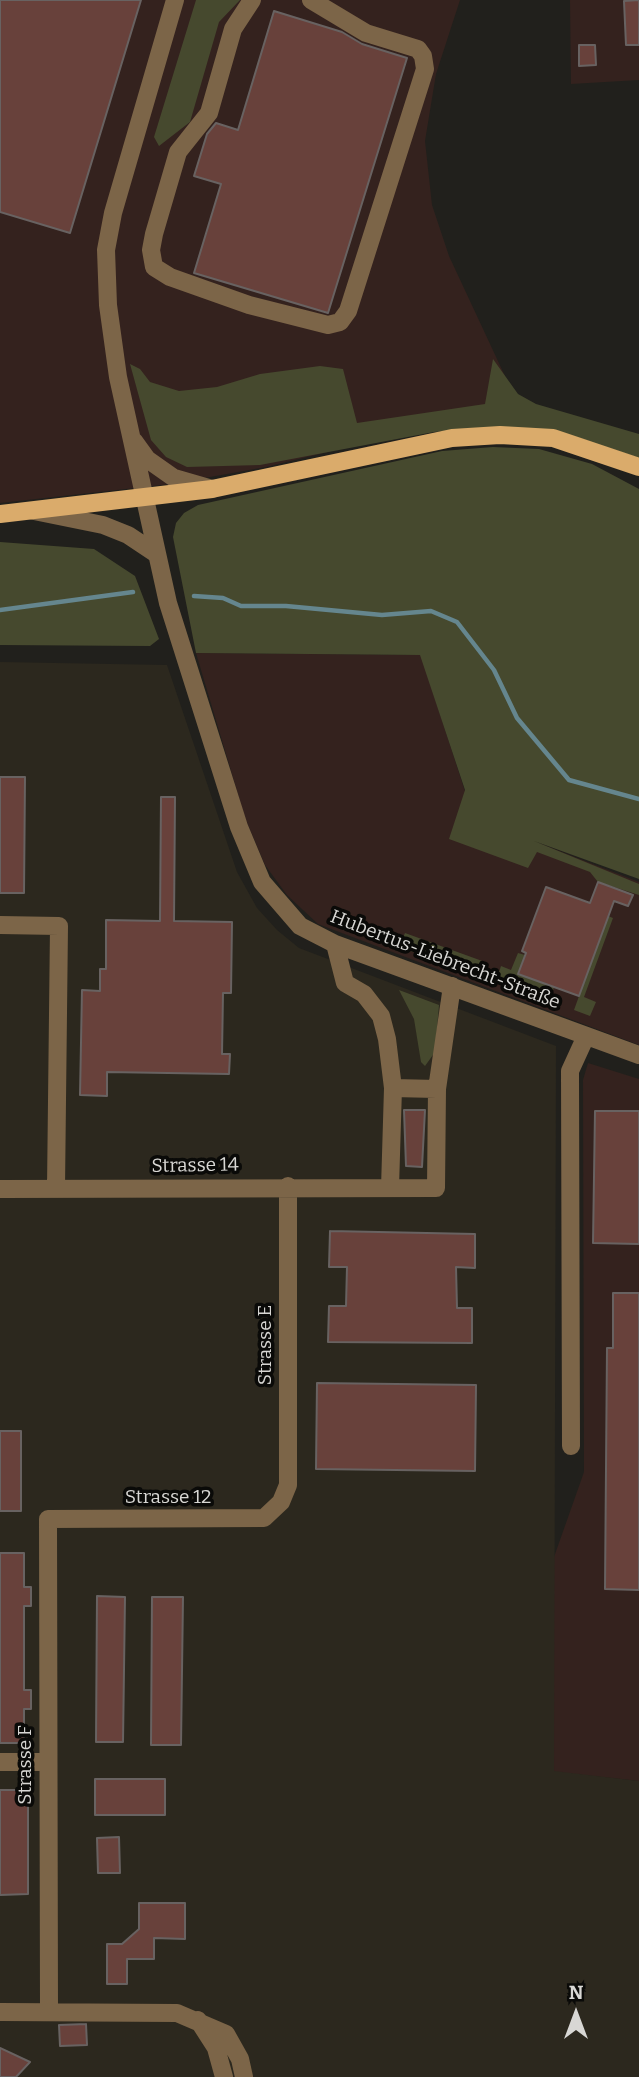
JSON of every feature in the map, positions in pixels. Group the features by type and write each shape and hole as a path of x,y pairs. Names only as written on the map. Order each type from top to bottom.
{"main road":[{"path":"0,514 212,489 452,438 500,435 553,439 639,467"}],"street":[{"name":"Hubertus-Liebrecht-Straße","path":"175,0 113,214 106,250 113,349 155,553 180,643 239,827 262,882 300,926 335,944 639,1055"},
{"path":"252,0 233,29 209,113 178,152 154,234 151,250 154,267 170,277 248,305 328,325 340,321 348,311 425,69 424,56 418,50 366,33 311,0"},
{"name":"Hubertus-Liebrecht-Straße","path":"131,437 147,459 174,478 212,489"},
{"path":"31,511 103,525 128,535 155,553"},
{"path":"0,925 59,926 56,1188"},
{"path":"335,944 345,983 364,994 382,1016 393,1088 390,1188"},
{"path":"393,1088 437,1088 452,986"},
{"path":"571,1446 570,1072 586,1036"},
{"name":"Strasse 14","path":"0,1189 288,1186 436,1188 437,1088"},
{"name":"Strasse E","path":"281,1502 288,1485 288,1186"},
{"name":"Strasse 12","path":"48,1519 264,1518 281,1502"},
{"name":"Strasse F","path":"48,1519 49,2011"},
{"path":"0,1762 47,1762"},
{"path":"0,2012 177,2013 226,2034 240,2059 244,2077"},
{"path":"198,2020 215,2048 224,2077"}],"shaded area":[{"path":"0,0 460,0 436,74 425,141 432,205 449,256 525,419 410,432 266,467 171,484 0,503"},
{"path":"570,0 639,0 639,80 571,84"},
{"path":"196,653 421,655 471,810 500,828 639,882 639,1045 318,924 287,895 265,865 245,818"},
{"path":"0,662 167,665 237,872 257,908 277,930 299,948 556,1046 554,1771 639,1781 639,2077 0,2077"},
{"path":"588,1063 639,1079 639,1781 554,1772 554,1557 584,1472 583,1080"}],"green space":[{"path":"196,0 240,0 219,22 190,122 159,146 154,137"},
{"path":"493,359 518,394 536,404 639,434 639,458 573,436 475,428 434,432 260,465 187,467 166,457 151,440 130,364 140,369 150,382 179,391 217,387 260,374 320,366 343,369 357,423 485,404"},
{"path":"493,447 539,449 592,464 639,489 639,879 534,841 639,884 639,895 598,882 590,872 537,852 528,868 449,839 465,790 420,655 196,653 173,537 176,523 184,513 198,505 442,451"},
{"path":"0,542 94,549 135,576 159,639 150,646 0,645"},
{"path":"608,916 613,918 584,997 596,1002 590,1016 574,1010"},
{"path":"405,933 485,962 480,976 399,947"},
{"path":"518,953 525,955 554,987 550,1001 496,982 501,966 511,970"},
{"path":"399,990 439,1005 435,1052 425,1066 421,1062 414,1019"}],"building":[{"path":"0,0 141,0 70,233 0,212"},
{"path":"639,0 639,45 626,45 624,1"},
{"path":"274,11 342,32 362,44 407,58 328,313 194,273 221,184 194,176 207,134 216,123 238,130"},
{"path":"579,45 595,45 596,65 579,66"},
{"path":"0,777 25,777 24,893 0,893"},
{"path":"161,797 175,797 174,921 232,922 231,993 223,993 222,1054 230,1054 229,1074 107,1072 107,1096 80,1095 82,990 100,991 100,969 106,969 106,920 160,921"},
{"path":"598,882 633,895 628,906 614,901 579,996 518,974 526,953 522,951 546,887 590,903"},
{"path":"404,1110 425,1110 422,1167 406,1166"},
{"path":"595,1111 639,1111 639,1244 593,1243"},
{"path":"330,1231 475,1234 475,1268 456,1267 457,1308 472,1308 472,1343 328,1342 329,1306 346,1306 347,1267 329,1267"},
{"path":"613,1293 639,1293 639,1590 605,1589 607,1348 613,1348"},
{"path":"317,1383 476,1385 475,1471 316,1469"},
{"path":"0,1431 21,1431 21,1511 0,1511"},
{"path":"0,1553 24,1553 24,1587 31,1587 31,1606 24,1606 24,1690 31,1690 31,1709 24,1709 24,1743 0,1743"},
{"path":"97,1596 125,1597 123,1742 96,1742"},
{"path":"152,1597 183,1597 181,1745 151,1745"},
{"path":"95,1779 165,1779 165,1815 95,1815"},
{"path":"0,1790 28,1790 28,1894 0,1895"},
{"path":"119,1837 120,1873 98,1873 97,1838"},
{"path":"139,1903 185,1903 185,1939 154,1938 154,1959 127,1959 127,1984 107,1984 107,1944 122,1944 139,1929"},
{"path":"86,2024 87,2045 60,2046 59,2025"},
{"path":"0,2048 30,2062 16,2077 0,2077"}],"waterway":[{"path":"0,610 133,592"},
{"path":"194,596 223,598 241,606 286,606 382,615 431,611 457,622 494,670 517,718 569,780 639,799"}]}
